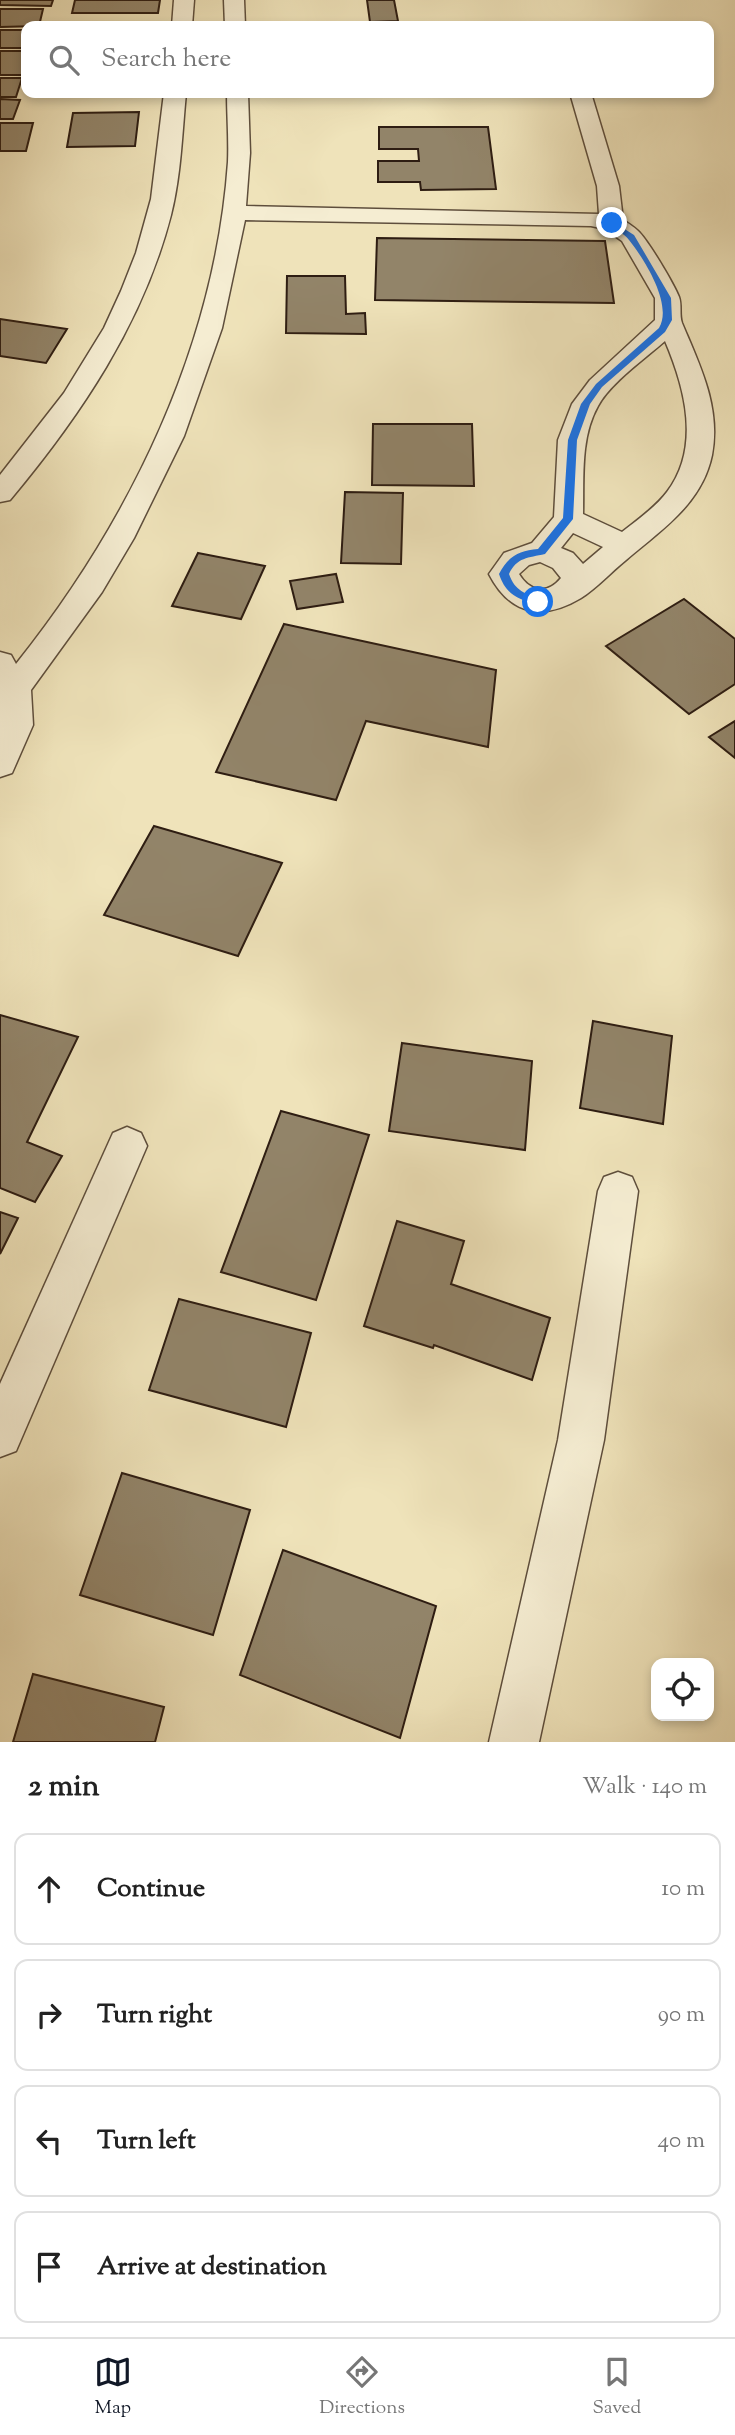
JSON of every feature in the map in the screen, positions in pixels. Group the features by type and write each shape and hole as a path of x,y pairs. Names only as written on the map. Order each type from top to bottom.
{"street":[{"path":"182,21 184,0"},
{"path":"234,0 235,21"},
{"path":"0,492 89,376 114,336 133,294 159,215 167,173 174,98"},
{"path":"0,764 17,726 8,676 92,585 139,500 173,428 215,311 233,213 239,162 237,98"},
{"path":"583,98 605,172 612,223"},
{"path":"233,213 592,219 612,223 631,237 667,298 668,320 689,363 701,420 699,453 686,485 676,500 570,591 556,599 538,602 520,597 508,586 504,574 510,562 523,554 541,552 559,557 572,567 576,579 570,591"},
{"path":"541,552 568,519 572,440 585,404 599,386 662,330 668,320"},
{"path":"568,519 624,545"},
{"path":"0,1434 127,1146"},
{"path":"514,1742 581,1440 618,1191"}],"building":[{"path":"0,0 53,0 51,6 0,5"},
{"path":"75,0 160,0 158,13 72,13"},
{"path":"367,0 394,0 398,21 370,21"},
{"path":"0,9 43,9 40,21 21,21 21,26 0,27"},
{"path":"0,30 21,30 21,48 0,48"},
{"path":"0,51 21,51 21,75 0,75"},
{"path":"0,78 21,78 16,97 0,97"},
{"path":"0,99 20,100 13,119 0,119"},
{"path":"139,112 135,146 67,147 73,113"},
{"path":"0,123 33,123 26,151 0,151"},
{"path":"379,127 488,127 496,189 421,190 420,182 378,182 378,161 419,161 418,149 379,149"},
{"path":"377,238 605,241 614,303 375,300"},
{"path":"287,276 345,276 346,314 365,313 366,334 286,333"},
{"path":"0,319 67,329 46,363 0,356"},
{"path":"373,424 472,424 474,486 372,485"},
{"path":"345,492 403,493 401,564 341,563"},
{"path":"198,553 265,566 241,619 172,606"},
{"path":"336,574 343,602 297,609 290,581"},
{"path":"684,599 735,639 735,684 689,714 606,646"},
{"path":"284,624 496,670 488,747 366,721 336,800 216,772"},
{"path":"735,721 735,758 709,737"},
{"path":"154,826 282,863 238,956 104,915"},
{"path":"0,1015 78,1037 27,1142 62,1156 35,1202 0,1188"},
{"path":"593,1021 672,1036 663,1124 580,1108"},
{"path":"402,1043 532,1061 525,1150 389,1131"},
{"path":"281,1111 369,1135 316,1300 221,1272"},
{"path":"0,1212 18,1218 0,1254"},
{"path":"397,1221 464,1241 451,1284 550,1318 532,1380 434,1345 433,1348 364,1326"},
{"path":"179,1299 311,1333 286,1427 149,1390"},
{"path":"122,1473 250,1510 213,1635 80,1595"},
{"path":"283,1550 436,1606 400,1738 240,1675"},
{"path":"33,1674 164,1707 155,1742 13,1742"}],"route":[{"path":"538,602 520,597 508,586 504,574 510,562 523,554 541,552 568,519 572,440 585,404 599,386 662,330 668,320 667,298 631,237 612,223"}]}
